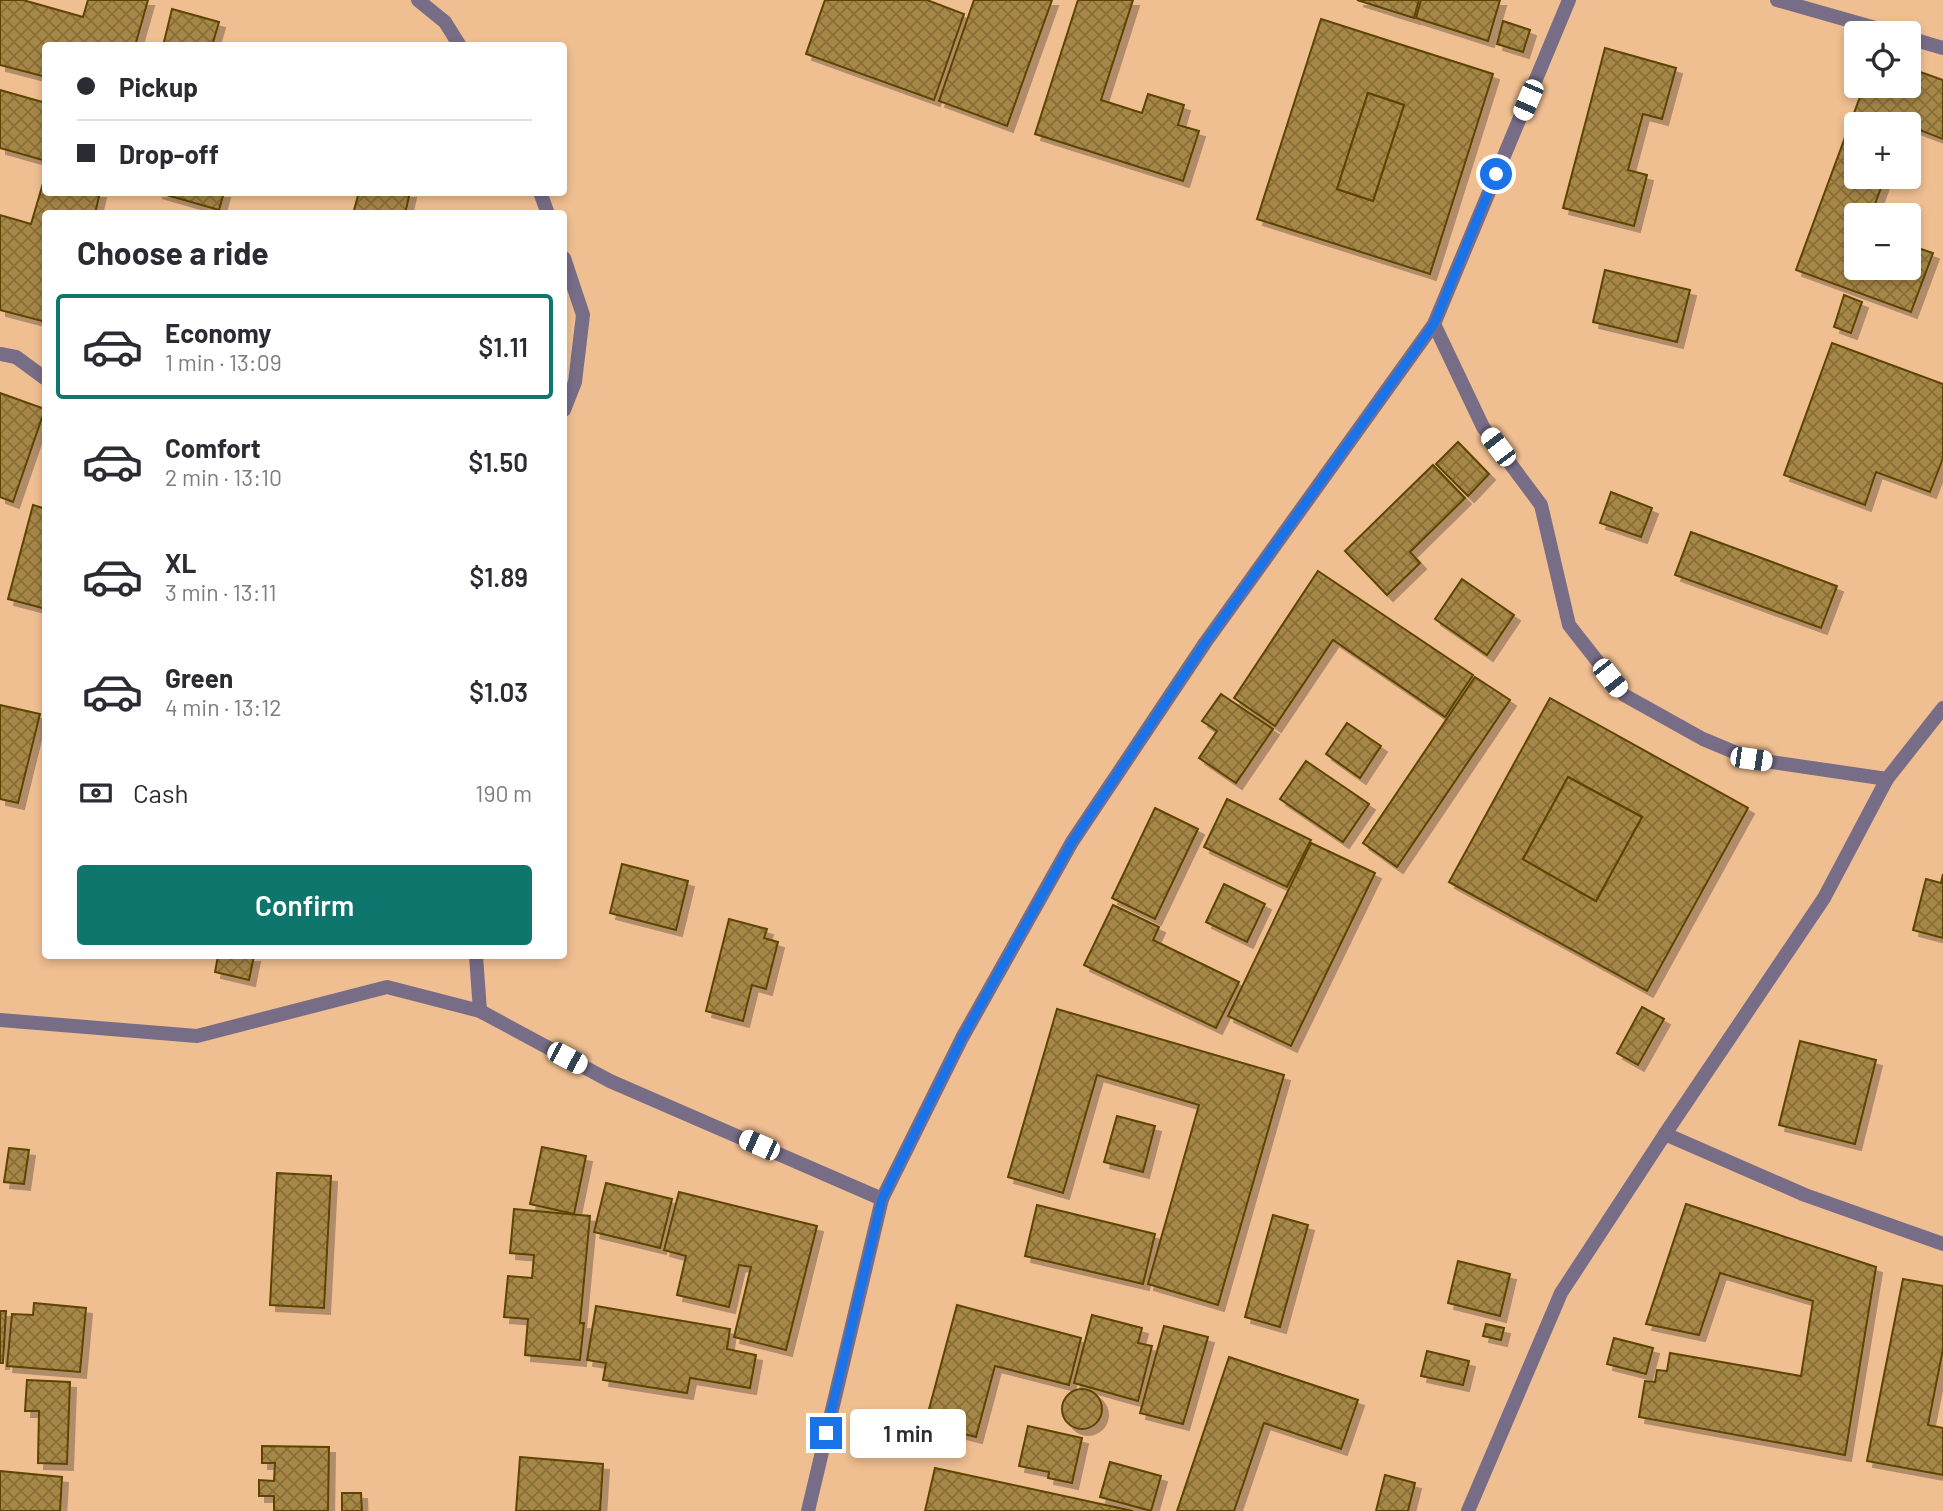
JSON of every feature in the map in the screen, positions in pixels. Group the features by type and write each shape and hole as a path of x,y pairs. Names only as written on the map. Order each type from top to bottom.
{"street":[{"path":"418,0 446,22 458,42"},
{"path":"808,1511 882,1199 962,1038 1072,842 1205,643 1434,324 1569,0"},
{"path":"1777,0 1851,21"},
{"path":"1921,42 1943,48"},
{"path":"567,267 583,315 575,382 567,402"},
{"path":"1434,324 1483,427 1541,505 1569,625 1624,695 1703,739 1751,759 1887,779"},
{"path":"0,354 16,358 42,376"},
{"path":"1468,1511 1561,1293 1824,898 1887,779 1943,708"},
{"path":"476,959 480,1012"},
{"path":"0,1020 197,1036 387,987 480,1012 611,1081 882,1199"},
{"path":"1665,1134 1804,1195 1943,1244"}],"building":[{"path":"0,0 23,0 83,17 88,0 148,0 136,42 42,42 42,76 0,65"},
{"path":"825,0 927,0 964,14 934,100 806,54"},
{"path":"974,0 1052,0 1007,126 939,101"},
{"path":"1078,0 1133,0 1101,100 1142,113 1148,94 1184,105 1178,125 1199,131 1183,181 1035,134"},
{"path":"1357,0 1419,0 1414,18"},
{"path":"1421,0 1500,0 1488,41 1416,18"},
{"path":"172,9 219,22 213,42 164,42"},
{"path":"1321,19 1493,74 1430,274 1257,219","holes":["1368,93 1404,105 1373,201 1337,189"]},
{"path":"1503,21 1530,30 1523,52 1497,44"},
{"path":"1605,48 1676,68 1662,119 1643,114 1628,170 1647,175 1634,226 1563,208"},
{"path":"1921,72 1943,80 1943,139 1921,131 1921,112 1854,112 1860,98 1921,98"},
{"path":"0,90 42,102 42,160 0,148"},
{"path":"1368,93 1404,105 1373,201 1337,189"},
{"path":"1844,140 1844,189 1881,189 1875,203 1844,203 1844,280 1921,280 1921,249 1933,253 1911,312 1796,270"},
{"path":"42,187 42,196 99,196 96,210 42,210 42,321 0,310 0,215 31,224"},
{"path":"170,196 223,196 219,210"},
{"path":"358,196 409,196 406,210 354,210"},
{"path":"1605,270 1690,290 1677,342 1593,322"},
{"path":"1844,295 1862,302 1851,333 1834,327"},
{"path":"1832,343 1943,384 1943,458 1930,492 1876,472 1865,505 1784,475"},
{"path":"0,393 42,408 42,418 13,502 0,497"},
{"path":"1458,442 1489,474 1468,496 1436,464"},
{"path":"1433,465 1465,498 1410,552 1420,563 1387,595 1345,551"},
{"path":"1611,492 1652,508 1641,537 1600,523"},
{"path":"33,505 42,508 42,608 8,599"},
{"path":"1691,532 1837,586 1821,628 1675,575"},
{"path":"1318,571 1473,675 1445,717 1333,640 1275,726 1234,698"},
{"path":"1462,579 1514,615 1487,655 1435,619"},
{"path":"1475,677 1510,700 1397,867 1363,843"},
{"path":"1221,694 1273,729 1236,783 1199,758 1217,731 1202,721"},
{"path":"1550,698 1748,808 1647,991 1449,882","holes":["1568,777 1642,817 1596,901 1523,859"]},
{"path":"0,705 40,714 18,803 0,799"},
{"path":"1347,723 1381,746 1360,778 1326,754"},
{"path":"1306,761 1369,804 1343,842 1280,799"},
{"path":"1568,777 1642,817 1596,901 1523,859"},
{"path":"1227,799 1311,840 1287,887 1204,847"},
{"path":"1155,808 1198,829 1155,919 1112,898"},
{"path":"1311,843 1375,873 1291,1046 1228,1016"},
{"path":"622,864 688,881 676,930 610,913"},
{"path":"1943,874 1943,938 1913,930 1926,879 1941,883"},
{"path":"1224,884 1265,904 1247,942 1206,922"},
{"path":"1113,905 1159,927 1153,940 1239,982 1216,1028 1084,965"},
{"path":"729,919 767,929 764,938 778,942 766,989 752,985 743,1021 706,1011"},
{"path":"217,959 253,959 249,980 215,972"},
{"path":"1642,1007 1664,1019 1638,1065 1617,1053"},
{"path":"1057,1009 1284,1075 1218,1305 1148,1284 1199,1105 1097,1075 1063,1193 1008,1177"},
{"path":"1800,1041 1876,1060 1855,1144 1779,1125"},
{"path":"1117,1116 1155,1126 1143,1172 1104,1162"},
{"path":"542,1147 586,1156 574,1214 530,1204"},
{"path":"9,1148 29,1150 24,1184 4,1182"},
{"path":"277,1173 331,1176 324,1308 270,1305"},
{"path":"606,1183 672,1199 660,1248 594,1232"},
{"path":"679,1192 817,1226 786,1350 734,1337 751,1267 739,1265 729,1307 677,1295 686,1256 664,1250"},
{"path":"1686,1204 1876,1267 1845,1455 1639,1417 1645,1381 1655,1382 1657,1370 1667,1371 1670,1353 1801,1376 1813,1301 1720,1273 1699,1335 1646,1324"},
{"path":"1037,1205 1155,1234 1143,1284 1025,1256"},
{"path":"514,1209 590,1216 580,1323 584,1323 580,1360 525,1355 528,1319 504,1317 508,1276 532,1278 534,1255 510,1253"},
{"path":"1273,1215 1308,1225 1280,1327 1245,1317"},
{"path":"1458,1261 1510,1274 1500,1316 1448,1303"},
{"path":"1903,1279 1943,1286 1943,1349 1928,1425 1943,1428 1943,1475 1867,1461"},
{"path":"34,1303 86,1308 80,1372 7,1366 12,1314 33,1315"},
{"path":"957,1305 1081,1338 1069,1385 995,1366 976,1437 925,1424"},
{"path":"596,1306 730,1329 727,1349 756,1355 750,1388 690,1378 687,1393 603,1380 606,1363 587,1360"},
{"path":"0,1311 6,1311 3,1363 0,1363"},
{"path":"1092,1315 1142,1328 1138,1343 1152,1346 1138,1401 1074,1383"},
{"path":"1486,1324 1504,1328 1501,1340 1483,1336"},
{"path":"1164,1326 1208,1337 1183,1424 1140,1413"},
{"path":"1614,1338 1653,1348 1646,1374 1607,1364"},
{"path":"1427,1351 1469,1361 1463,1385 1421,1376"},
{"path":"1229,1357 1358,1400 1341,1449 1264,1423 1234,1511 1177,1511"},
{"path":"27,1380 70,1382 67,1464 38,1463 39,1411 25,1411"},
{"path":"1082,1389 1096,1395 1102,1409 1096,1423 1082,1429 1068,1423 1062,1409 1068,1395"},
{"path":"1028,1426 1082,1438 1072,1483 1048,1478 1049,1472 1019,1466"},
{"path":"262,1446 329,1447 328,1511 274,1511 274,1496 259,1496 259,1480 274,1481 275,1463 262,1463"},
{"path":"520,1457 603,1464 600,1511 516,1511"},
{"path":"1110,1462 1161,1476 1151,1511 1100,1497"},
{"path":"935,1468 1133,1511 925,1511"},
{"path":"0,1471 62,1477 60,1511 0,1511"},
{"path":"1385,1475 1415,1483 1408,1511 1376,1511"},
{"path":"342,1493 361,1493 362,1511 342,1511"}],"route":[{"path":"826,1433 882,1199 962,1038 1072,842 1205,643 1434,324 1496,174"}]}
